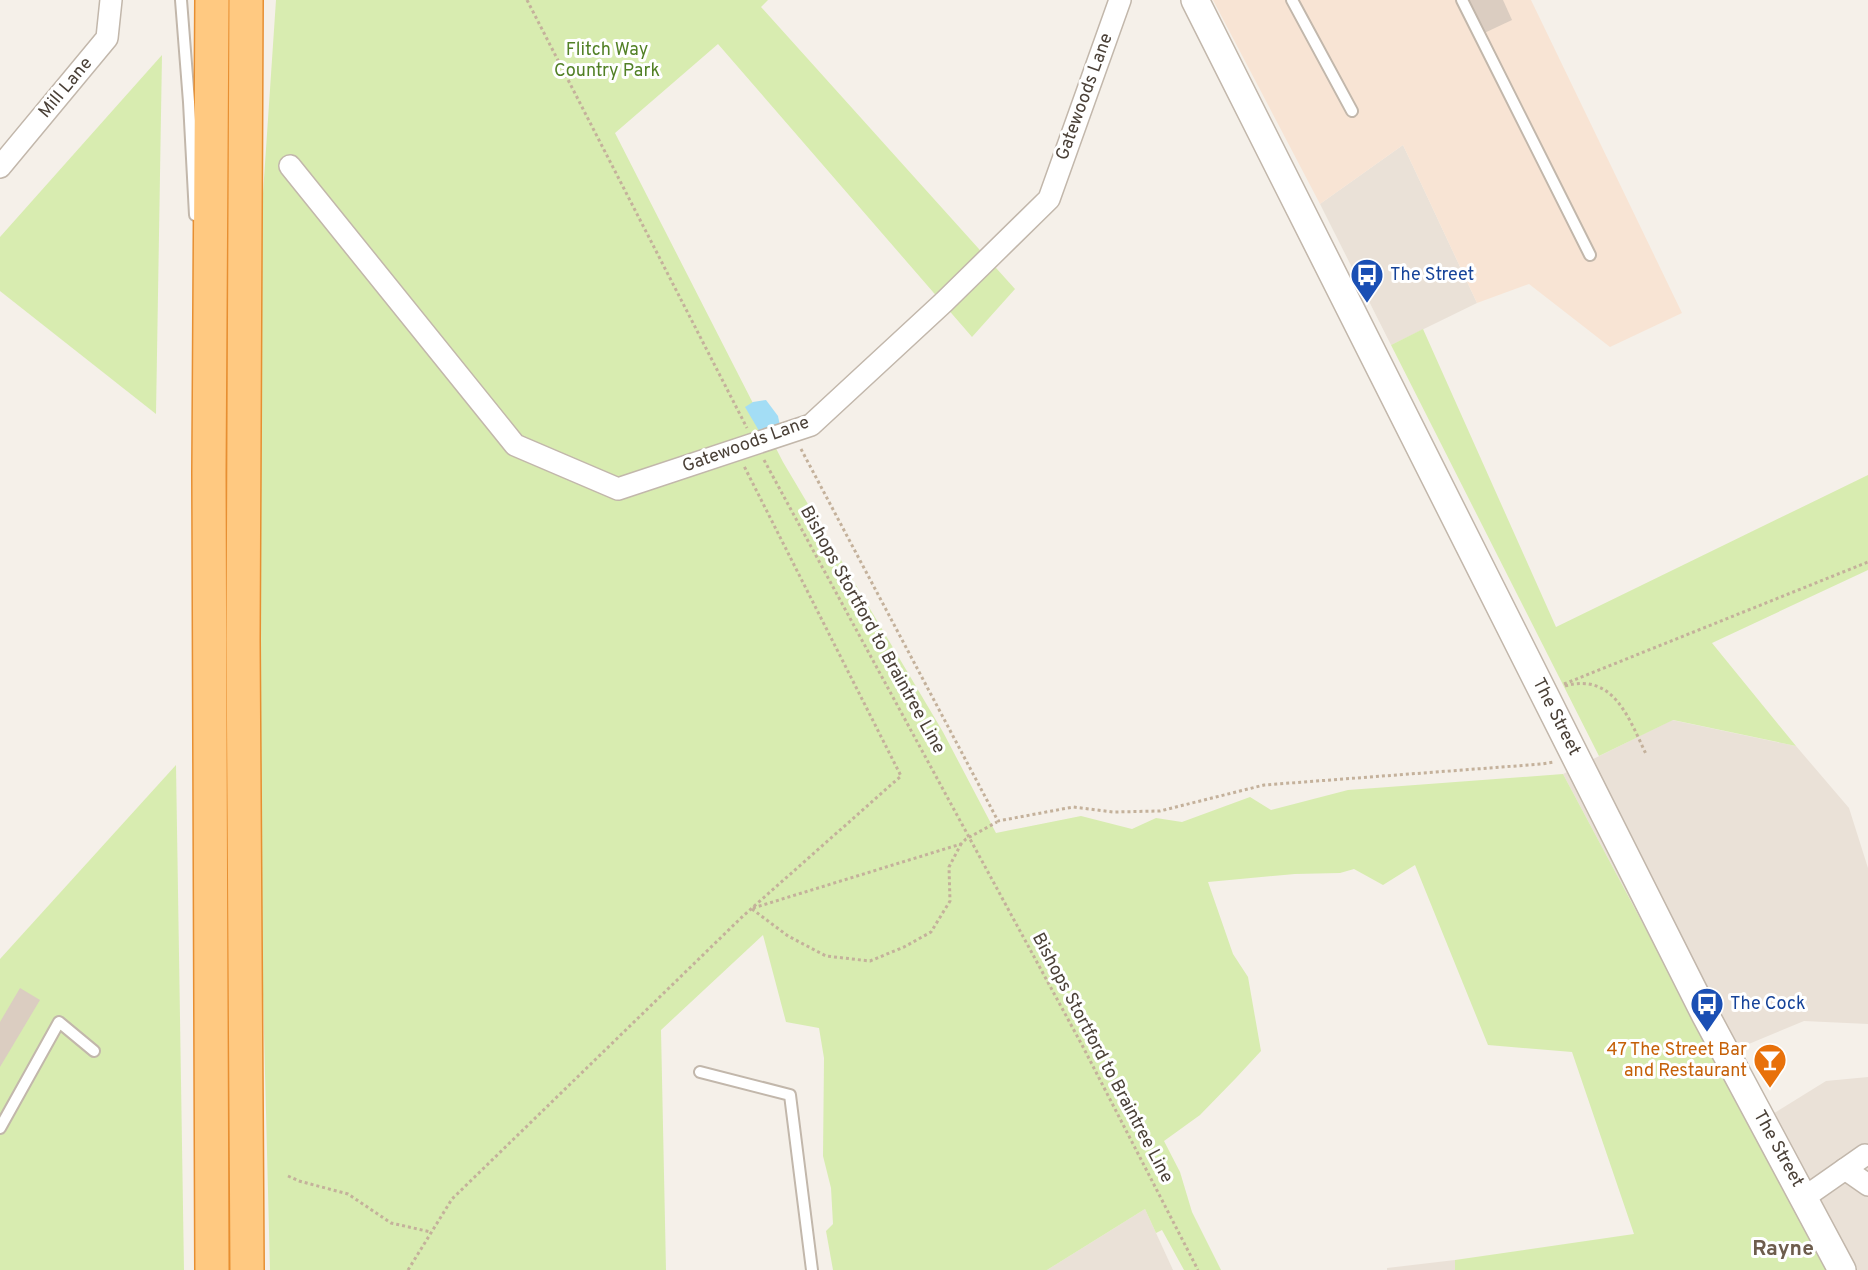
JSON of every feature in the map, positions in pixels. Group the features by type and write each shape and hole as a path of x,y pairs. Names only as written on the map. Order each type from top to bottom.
{"highway":[{"path":"212,0 209,473 212,1270"},
{"path":"246,0 243,652 247,1270"}],"street":[{"name":"Mill Lane","path":"0,167 107,38 111,0"},
{"name":"Gatewoods Lane","path":"290,166 515,445 618,489 811,425 944,302 1049,199 1120,0"},
{"name":"The Street","path":"1195,0 1706,1017 1842,1270"},
{"path":"1804,1197 1864,1155"},
{"path":"1845,1169 1868,1185"}],"lane":[{"path":"181,0 195,222"},
{"path":"1292,0 1352,111"},
{"path":"1462,0 1590,255"},
{"path":"199,293 209,473"},
{"path":"0,1128 59,1022 93,1051"},
{"path":"700,1072 790,1095 812,1270"}],"path":[{"name":"Bishops Stortford to Braintree Line","path":"527,0 746,447 1082,1045 1198,1270"},
{"path":"792,431 998,821"},
{"path":"408,1270 452,1199 752,909 901,776 746,447"},
{"path":"1543,692 1868,562"},
{"path":"1543,692 1576,683 1597,685 1612,695 1625,711 1646,754"},
{"path":"752,909 788,936 826,956 870,961 904,947 931,932 950,901 949,867 961,844 998,821 1073,807 1113,812 1161,811 1264,785 1542,765 1576,757"},
{"path":"752,909 961,844"},
{"path":"288,1176 348,1194 391,1223 432,1232"}],"shaded area":[{"path":"1213,0 1531,0 1682,313 1610,347 1529,284 1477,303 1403,145 1320,204"},
{"path":"1403,145 1477,303 1391,345 1320,204"},
{"path":"1672,720 1796,746 1849,808 1868,868 1868,1024 1804,1021 1715,1058 1563,774"},
{"path":"1868,1077 1868,1270 1828,1270 1752,1127 1826,1081"},
{"path":"1145,1209 1173,1270 1047,1270"},
{"path":"1455,1260 1455,1270 1387,1270 1387,1268"}],"green space":[{"name":"Flitch Way Country Park","path":"276,0 768,0 761,7 1015,289 972,337 718,44 615,133 783,462 943,732 996,833 1081,816 1132,829 1156,818 1182,822 1250,797 1271,810 1348,790 1563,774 1828,1270 1455,1270 1455,1260 1634,1234 1572,1052 1488,1045 1415,865 1383,885 1354,869 1340,873 1295,874 1208,882 1233,954 1248,977 1261,1051 1200,1115 1164,1141 1180,1172 1192,1212 1221,1270 1184,1270 1162,1230 1156,1233 1145,1209 1047,1270 833,1270 826,1231 833,1224 831,1188 823,1156 824,1058 819,1028 786,1022 763,935 661,1030 666,1270 270,1270 259,836 259,253"},
{"path":"162,55 156,414 0,291 0,237"},
{"path":"1423,329 1556,627 1868,475 1868,570 1712,643 1796,746 1673,720 1599,756 1391,345"},
{"path":"176,765 184,1270 0,1270 0,959"}],"water":[{"path":"766,400 778,416 780,426 762,436 745,407 753,402"}],"building":[{"path":"1464,0 1503,0 1512,20 1480,35"},
{"path":"20,988 40,1000 0,1067 0,1022"}],"place":[{"name":"The Street","path":"1367,304"},
{"name":"The Cock","path":"1707,1033"},
{"name":"47 The Street Bar and Restaurant","path":"1770,1089"}],"district":[{"name":"Rayne","path":"1783,1249"}]}
